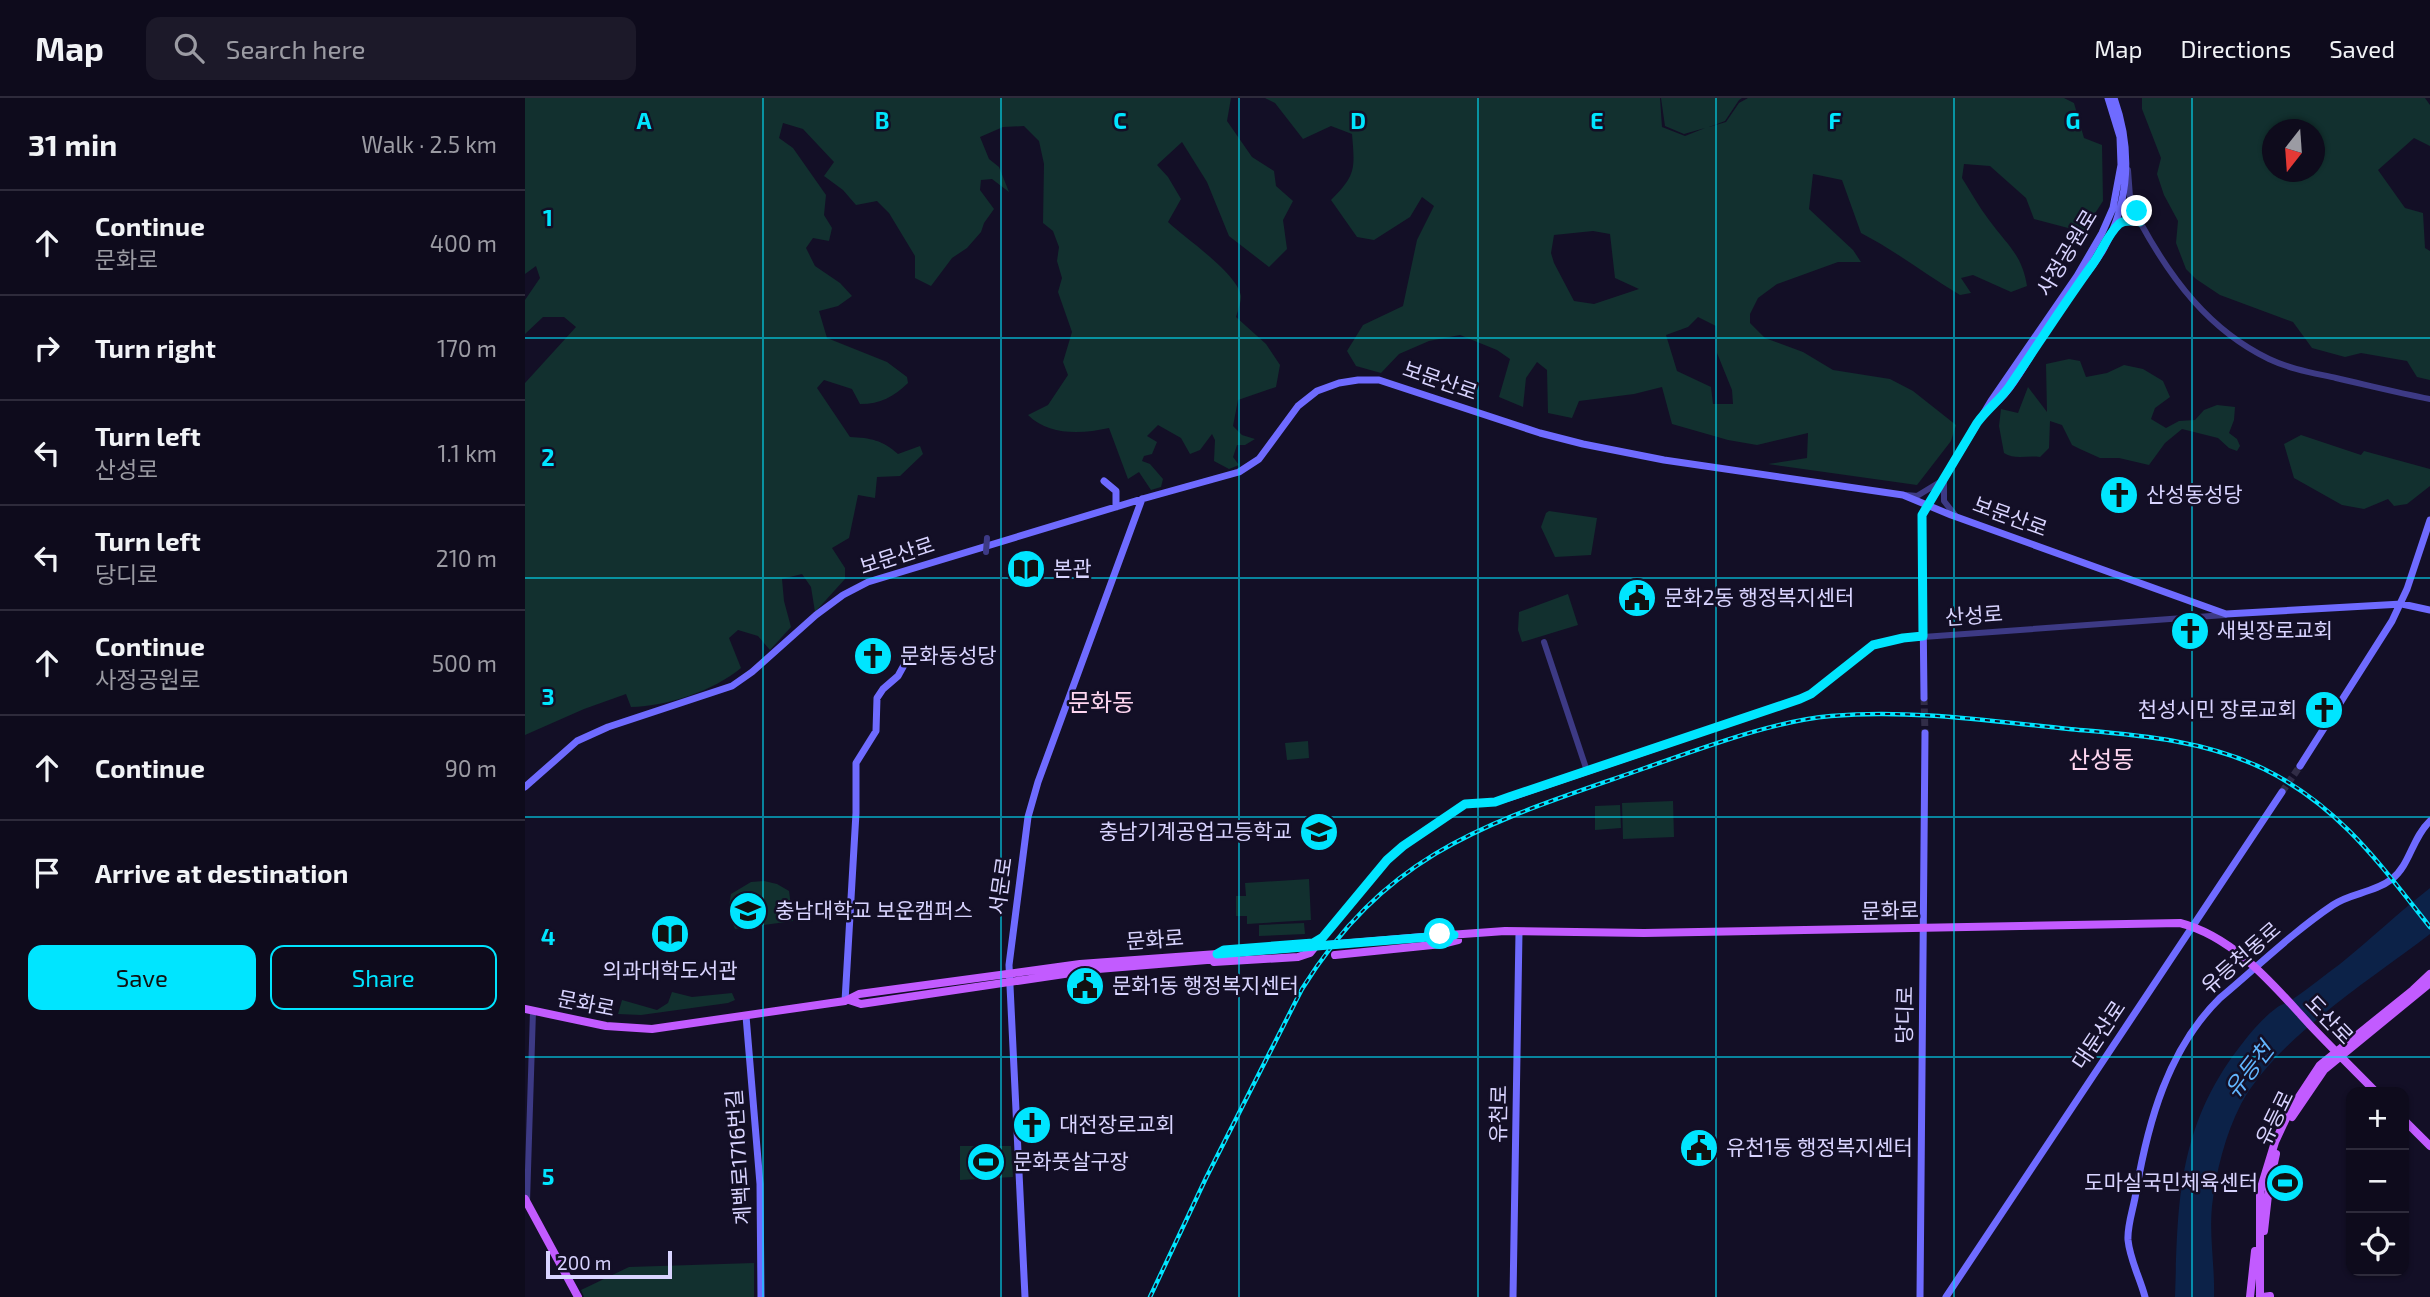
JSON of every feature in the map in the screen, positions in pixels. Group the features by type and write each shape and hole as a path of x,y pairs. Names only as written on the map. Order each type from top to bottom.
{"main road":[{"name":"사정공원로","path":"1927,504 2077,276 2116,209 2120,176 2120,137 2108,98"},
{"name":"사정공원로","path":"1988,408 1997,404 2106,244 2124,187 2127,156 2124,130 2113,98"},
{"name":"보문산로","path":"525,787 577,741 608,727 732,686 825,608 868,582 1248,468 1259,459 1298,406 1325,388 1358,380 1379,380 1540,433 1583,444 1664,460 1903,495 2226,614 2402,604 2430,610"},
{"path":"1104,481 1116,491 1116,507"},
{"name":"서문로","path":"1025,1297 1009,978 1032,801 1142,499"},
{"path":"1924,698 1922,515 1927,504"},
{"path":"2300,766 2402,604 2430,520"},
{"name":"산성로","path":"1323,937 1387,860 1439,820 1465,804 1495,802 1800,699 1811,694 1873,645 1923,636"},
{"path":"847,1001 856,763 876,731 877,698 905,665"},
{"name":"당디로","path":"1920,1297 1925,733"},
{"name":"대둔산로","path":"1946,1297 2282,792"},
{"name":"유등천동로","path":"2147,1297 2128,1238 2141,1165 2161,1090 2207,1011 2334,903 2375,890 2391,880 2400,872 2414,841 2430,821"},
{"name":"문화로","path":"1009,978 1456,937 1506,936 1519,932 1632,933 2160,923 2193,926 2257,969"},
{"name":"유천로","path":"1513,1297 1519,932"},
{"path":"1343,944 1440,934 1456,937"},
{"path":"1217,954 1224,950 1307,945 1323,937"},
{"path":"1207,960 1220,963 1298,957 1310,953 1323,937"},
{"path":"1335,956 1442,944 1456,937"},
{"name":"문화로","path":"529,1010 629,1029 652,1029 847,1001 861,1003 1091,962 1217,954 1232,956"},
{"name":"도산로","path":"2257,969 2371,1087"},
{"path":"2430,971 2366,1033 2372,1036 2430,986"},
{"name":"계백로1716번길","path":"746,1016 761,1184 761,1297"},
{"name":"유등로","path":"2259,1220 2264,1175 2280,1130 2302,1091 2320,1065 2366,1033"},
{"name":"유등로","path":"2261,1293 2264,1228 2277,1149 2282,1135 2307,1093 2337,1053"},
{"path":"2409,1125 2430,1146"},
{"path":"526,1201 578,1297"},
{"path":"2259,1220 2261,1293 2263,1297 2270,1296"},
{"path":"2250,1297 2259,1220"}],"street":[{"path":"2127,156 2130,197 2140,222 2189,298 2224,331 2252,349 2290,366 2430,399"},
{"path":"2116,209 2140,222"},
{"path":"2106,244 2121,223 2140,222"},
{"path":"1903,495 1917,496 1944,479"},
{"path":"1944,479 1944,501 1956,516"},
{"path":"986,552 988,538"},
{"name":"산성로","path":"1923,636 2226,614"},
{"path":"1544,642 1587,771"},
{"path":"526,1201 529,1010"}],"green space":[{"path":"525,98 1231,98 1227,121 1252,157 1274,171 1276,186 1293,201 1283,220 1287,249 1269,267 1229,236 1207,182 1182,142 1157,165 1181,199 1168,222 1231,277 1241,296 1236,317 1266,344 1280,365 1276,387 1238,400 1233,426 1242,435 1255,439 1245,445 1237,445 1233,457 1239,465 1229,469 1214,461 1215,440 1212,434 1200,450 1190,454 1181,438 1158,425 1147,436 1157,442 1152,454 1144,456 1142,461 1150,464 1163,479 1161,487 1151,490 1139,472 1128,479 1109,428 1066,432 1046,427 1028,415 1048,405 1068,375 1063,362 1072,332 1058,292 1062,278 1057,261 1059,247 1053,231 1043,223 1044,164 1039,141 1024,126 1003,127 980,137 989,159 999,167 1009,192 992,179 981,180 980,190 994,209 981,232 967,248 952,258 931,286 915,278 915,256 889,213 877,201 856,205 843,190 824,176 834,162 803,129 783,123 779,138 793,148 826,195 824,215 832,228 829,241 813,238 806,248 815,266 840,283 852,296 838,306 819,311 827,338 887,362 907,377 908,383 886,399 867,404 860,404 852,389 824,380 817,388 850,437 876,441 898,454 920,446 923,454 900,476 877,477 875,498 858,495 849,538 832,548 845,568 845,579 815,612 811,587 802,574 782,579 791,627 770,650 758,636 738,630 729,638 741,668 717,684 689,696 645,706 631,707 626,694 525,735 525,383 576,327 564,317 543,317 525,334 525,300 540,278 536,266 525,274"},
{"path":"1265,98 1660,98 1662,127 1685,136 1705,128 1684,134 1665,126 1661,98 1742,98 1725,121 1709,127 1726,122 1739,103 1748,98 2064,98 2074,103 2084,138 2102,145 2103,201 2092,218 2087,233 2034,219 2026,198 1990,166 1964,164 1962,178 1985,215 2018,258 2027,286 2011,292 1973,275 1961,278 1971,293 1960,295 1861,233 1842,180 1813,174 1809,209 1853,250 1861,262 1838,262 1777,284 1758,298 1750,314 1750,323 1765,338 1803,352 1833,370 1890,379 1913,391 1956,425 1951,441 1917,485 1768,464 1807,458 1808,433 1757,445 1728,440 1672,424 1662,387 1634,394 1579,401 1572,418 1548,413 1547,370 1537,362 1526,378 1523,407 1499,397 1510,359 1497,350 1460,335 1429,341 1399,354 1381,373 1356,366 1347,351 1363,325 1403,306 1417,240 1434,206 1422,197 1410,217 1374,240 1357,237 1331,200 1352,171 1352,134 1331,126 1303,139 1275,103","holes":["1593,231 1610,234 1615,278 1639,289 1594,304 1574,301 1554,263 1551,253 1554,235","1698,317 1716,326 1717,353 1732,390 1733,404 1713,404 1711,387 1677,371 1666,335 1688,327"]},
{"path":"2142,98 2425,98 2430,105 2430,146 2414,138 2378,170 2405,208 2423,213 2425,248 2430,251 2430,380 2417,377 2407,361 2361,353 2345,357 2312,348 2293,322 2220,295 2196,279 2186,269 2176,243 2178,221 2164,195 2157,174 2161,158 2142,109"},
{"path":"2069,359 2080,361 2086,377 2107,373 2124,365 2143,369 2163,381 2170,397 2155,408 2151,419 2166,428 2179,421 2195,420 2204,410 2217,405 2235,407 2229,433 2237,439 2240,446 2237,451 2218,438 2182,429 2165,443 2149,465 2119,458 2100,458 2072,445 2062,425 2050,421 2049,448 2040,457 2017,457 2004,453 1999,426 2001,409 2018,413 2028,387 2047,412 2046,364"},
{"path":"2301,435 2361,455 2364,451 2430,469 2430,486 2407,504 2394,506 2388,499 2364,509 2342,505 2294,478 2284,444"},
{"path":"1549,511 1597,518 1591,555 1555,557 1541,527"},
{"path":"1568,594 1578,625 1522,642 1518,630 1519,612"},
{"path":"1308,741 1309,758 1287,760 1285,743"},
{"path":"1673,801 1674,837 1623,839 1622,803"},
{"path":"1620,805 1621,828 1595,830 1595,806"},
{"path":"1309,879 1311,920 1247,924 1247,916 1236,916 1236,896 1246,896 1245,883"},
{"path":"764,881 789,891 793,921 735,929 728,912 731,894 751,882"},
{"path":"1304,923 1305,934 1259,936 1259,925"},
{"path":"672,992 692,997 732,993 735,1000 641,1015 618,1014 622,1000 657,1010 668,1003"},
{"name":"문화풋살구장","path":"960,1146 1011,1146 1013,1177 960,1180"},
{"path":"754,1263 754,1297 584,1297 581,1290 629,1267"}],"water":[{"name":"유등천","path":"2430,888 2430,934 2301,1033 2277,1056 2241,1104 2226,1141 2212,1206 2214,1297 2175,1297 2177,1232 2184,1172 2200,1115 2232,1057 2269,1014 2340,964"}],"tunnel":[{"path":"1924,698 1925,733"},
{"path":"2282,792 2300,766"}],"railway":[{"path":"1150,1297 1206,1178 1302,989 1336,941 1372,902 1410,870 1451,845 1494,824 1591,787 1761,730 1831,716 1920,715 2143,736 2217,751 2264,769 2291,784 2336,818 2375,859 2430,927"}],"place":[{"name":"산성동성당","path":"2119,495"},
{"name":"본관","path":"1026,569"},
{"name":"문화2동 행정복지센터","path":"1637,598"},
{"name":"새빛장로교회","path":"2190,631"},
{"name":"문화동성당","path":"873,656"},
{"name":"천성시민 장로교회","path":"2324,710"},
{"name":"충남기계공업고등학교","path":"1319,832"},
{"name":"충남대학교 보운캠퍼스","path":"748,911"},
{"name":"의과대학도서관","path":"670,934"},
{"name":"문화1동 행정복지센터","path":"1085,986"},
{"name":"대전장로교회","path":"1032,1125"},
{"name":"유천1동 행정복지센터","path":"1699,1148"},
{"name":"문화풋살구장","path":"986,1162"},
{"name":"도마실국민체육센터","path":"2285,1183"}],"district":[{"name":"문화동","path":"1101,703"},
{"name":"산성동","path":"2101,760"}],"route":[{"path":"1440,934 1454,935 1217,954 1224,950 1307,945 1323,937 1387,860 1439,820 1465,804 1495,802 1800,699 1811,694 1873,645 1923,636 1922,515 1927,504 1977,423 1988,408 1997,404 2118,226 2126,221 2140,222 2137,211"}]}
